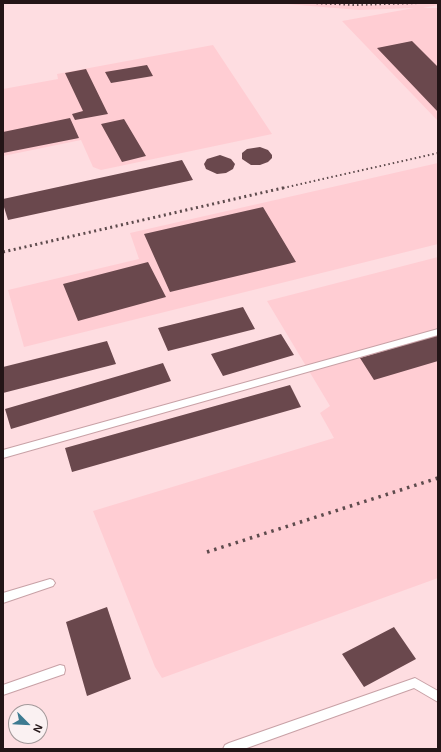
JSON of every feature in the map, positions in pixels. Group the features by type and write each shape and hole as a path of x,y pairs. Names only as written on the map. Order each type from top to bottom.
{"lane":[{"path":"3,454 438,332"},
{"path":"3,598 50,583"},
{"path":"3,690 60,670"},
{"path":"229,749 415,683 438,697"}],"shaded area":[{"path":"275,3 370,5 438,3 438,5 423,8 438,8 438,121 342,21 414,8 359,10"},
{"path":"213,45 272,134 101,170 93,167 81,140 3,156 3,89 58,79 57,74"},
{"path":"438,163 438,244 24,347 8,290 139,259 130,233"},
{"path":"438,257 438,578 162,678 155,667 93,511 334,438 320,413 330,406 267,301"}],"building":[{"path":"412,41 438,67 438,112 377,48"},
{"path":"147,65 153,76 111,83 105,72"},
{"path":"86,69 108,114 75,120 72,114 83,111 65,73"},
{"path":"70,118 79,138 3,153 3,132"},
{"path":"124,119 146,156 122,162 101,124"},
{"path":"260,147 268,150 272,155 272,158 268,162 260,165 251,165 242,159 242,153 247,149"},
{"path":"220,155 231,159 235,164 233,169 226,173 217,174 206,169 204,164 207,159"},
{"path":"182,160 193,180 8,220 3,204 3,199"},
{"path":"263,207 296,262 170,292 144,234"},
{"path":"148,262 166,297 78,321 63,284"},
{"path":"243,307 255,329 168,351 158,328"},
{"path":"281,334 294,355 223,376 211,354"},
{"path":"438,335 438,361 374,380 360,358"},
{"path":"107,341 116,364 3,393 3,367"},
{"path":"163,363 171,381 11,429 5,409"},
{"path":"290,385 301,407 72,472 65,448"},
{"path":"107,607 131,679 87,696 66,622"},
{"path":"394,627 416,659 364,687 342,654"}],"railway":[{"path":"312,3 355,5 421,3"},
{"path":"283,188 438,153"},
{"path":"3,252 287,187"},
{"path":"207,552 438,478"}]}
